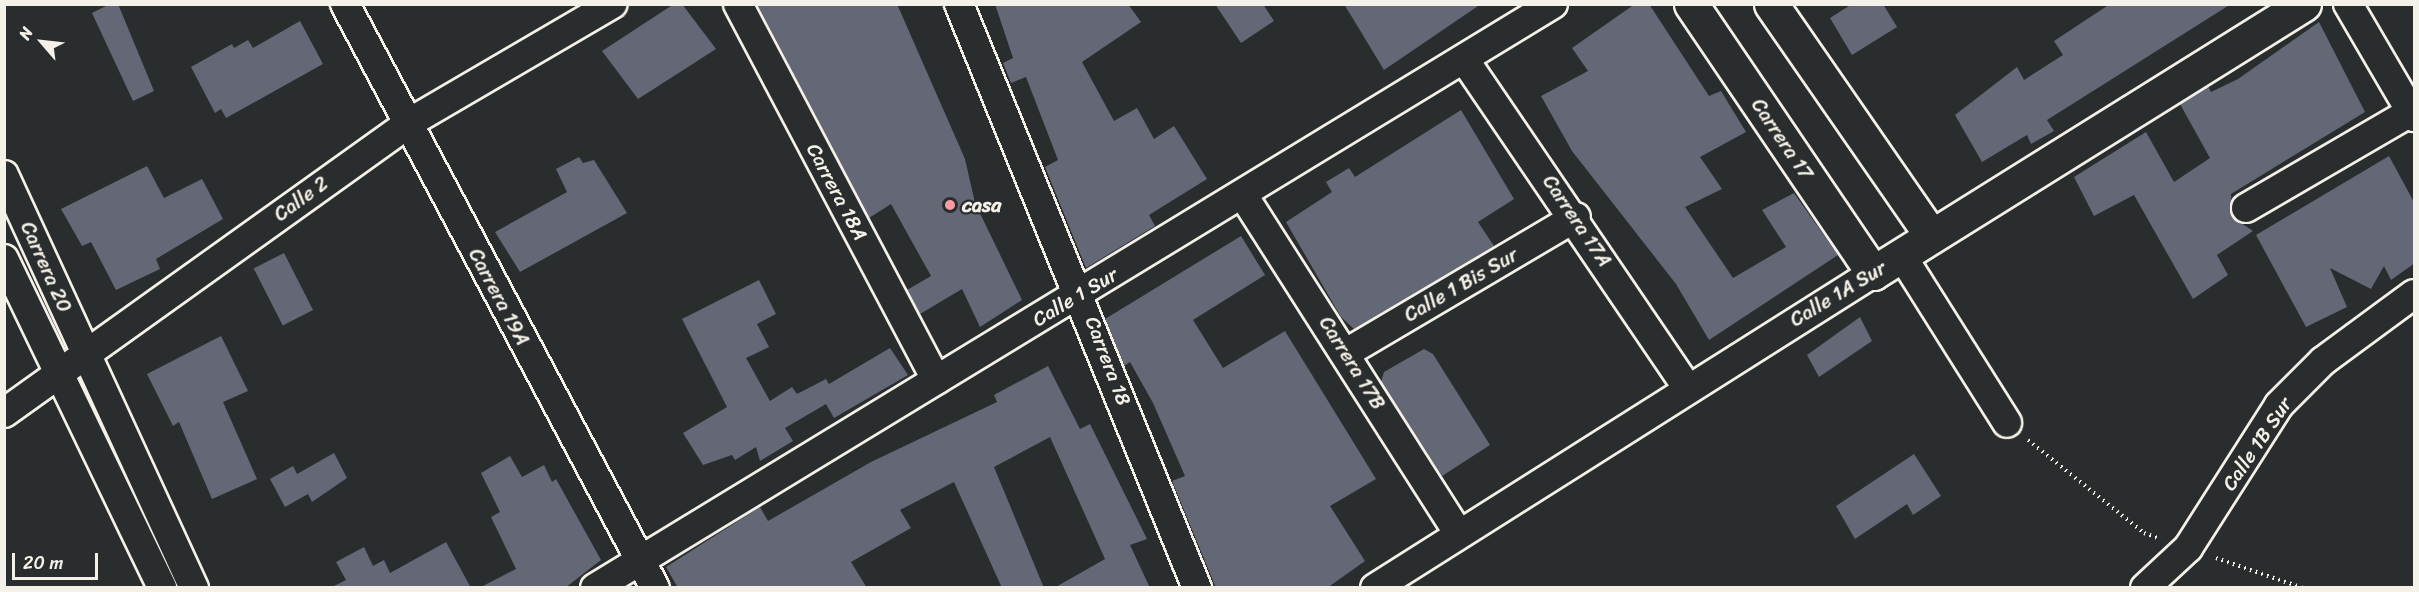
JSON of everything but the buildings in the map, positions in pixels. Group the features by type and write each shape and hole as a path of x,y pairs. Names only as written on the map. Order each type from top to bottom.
{"street":[{"name":"Carrera 19A","path":"345,4 655,588"},
{"name":"Calle 2","path":"4,414 88,358 407,124 612,4"},
{"name":"Carrera 18A","path":"738,4 936,380"},
{"name":"Carrera 18","path":"959,4 1081,293 1197,588"},
{"name":"Calle 1 Sur","path":"595,588 1553,4"},
{"name":"Carrera 17","path":"1691,4 1873,273"},
{"path":"1771,4 1931,235"},
{"name":"Calle 1A Sur","path":"1375,588 1686,386 1902,256 1931,235 2304,4"},
{"path":"2246,208 2413,115 2348,4"},
{"name":"Carrera 17A","path":"1464,59 1576,217 1686,386"},
{"name":"Carrera 20","path":"4,175 194,588"},
{"name":"Carrera 17B","path":"1243,195 1346,352 1458,533"},
{"name":"Calle 1 Bis Sur","path":"1346,352 1576,217"},
{"path":"1902,256 2007,423"},
{"name":"Carrera 20","path":"4,259 162,588"},
{"name":"Calle 1B Sur","path":"2145,588 2188,548 2279,405 2324,361 2415,294"}],"path":[{"path":"2007,423 2144,533 2303,588"}],"place":[{"name":"casa","path":"950,205"}]}
